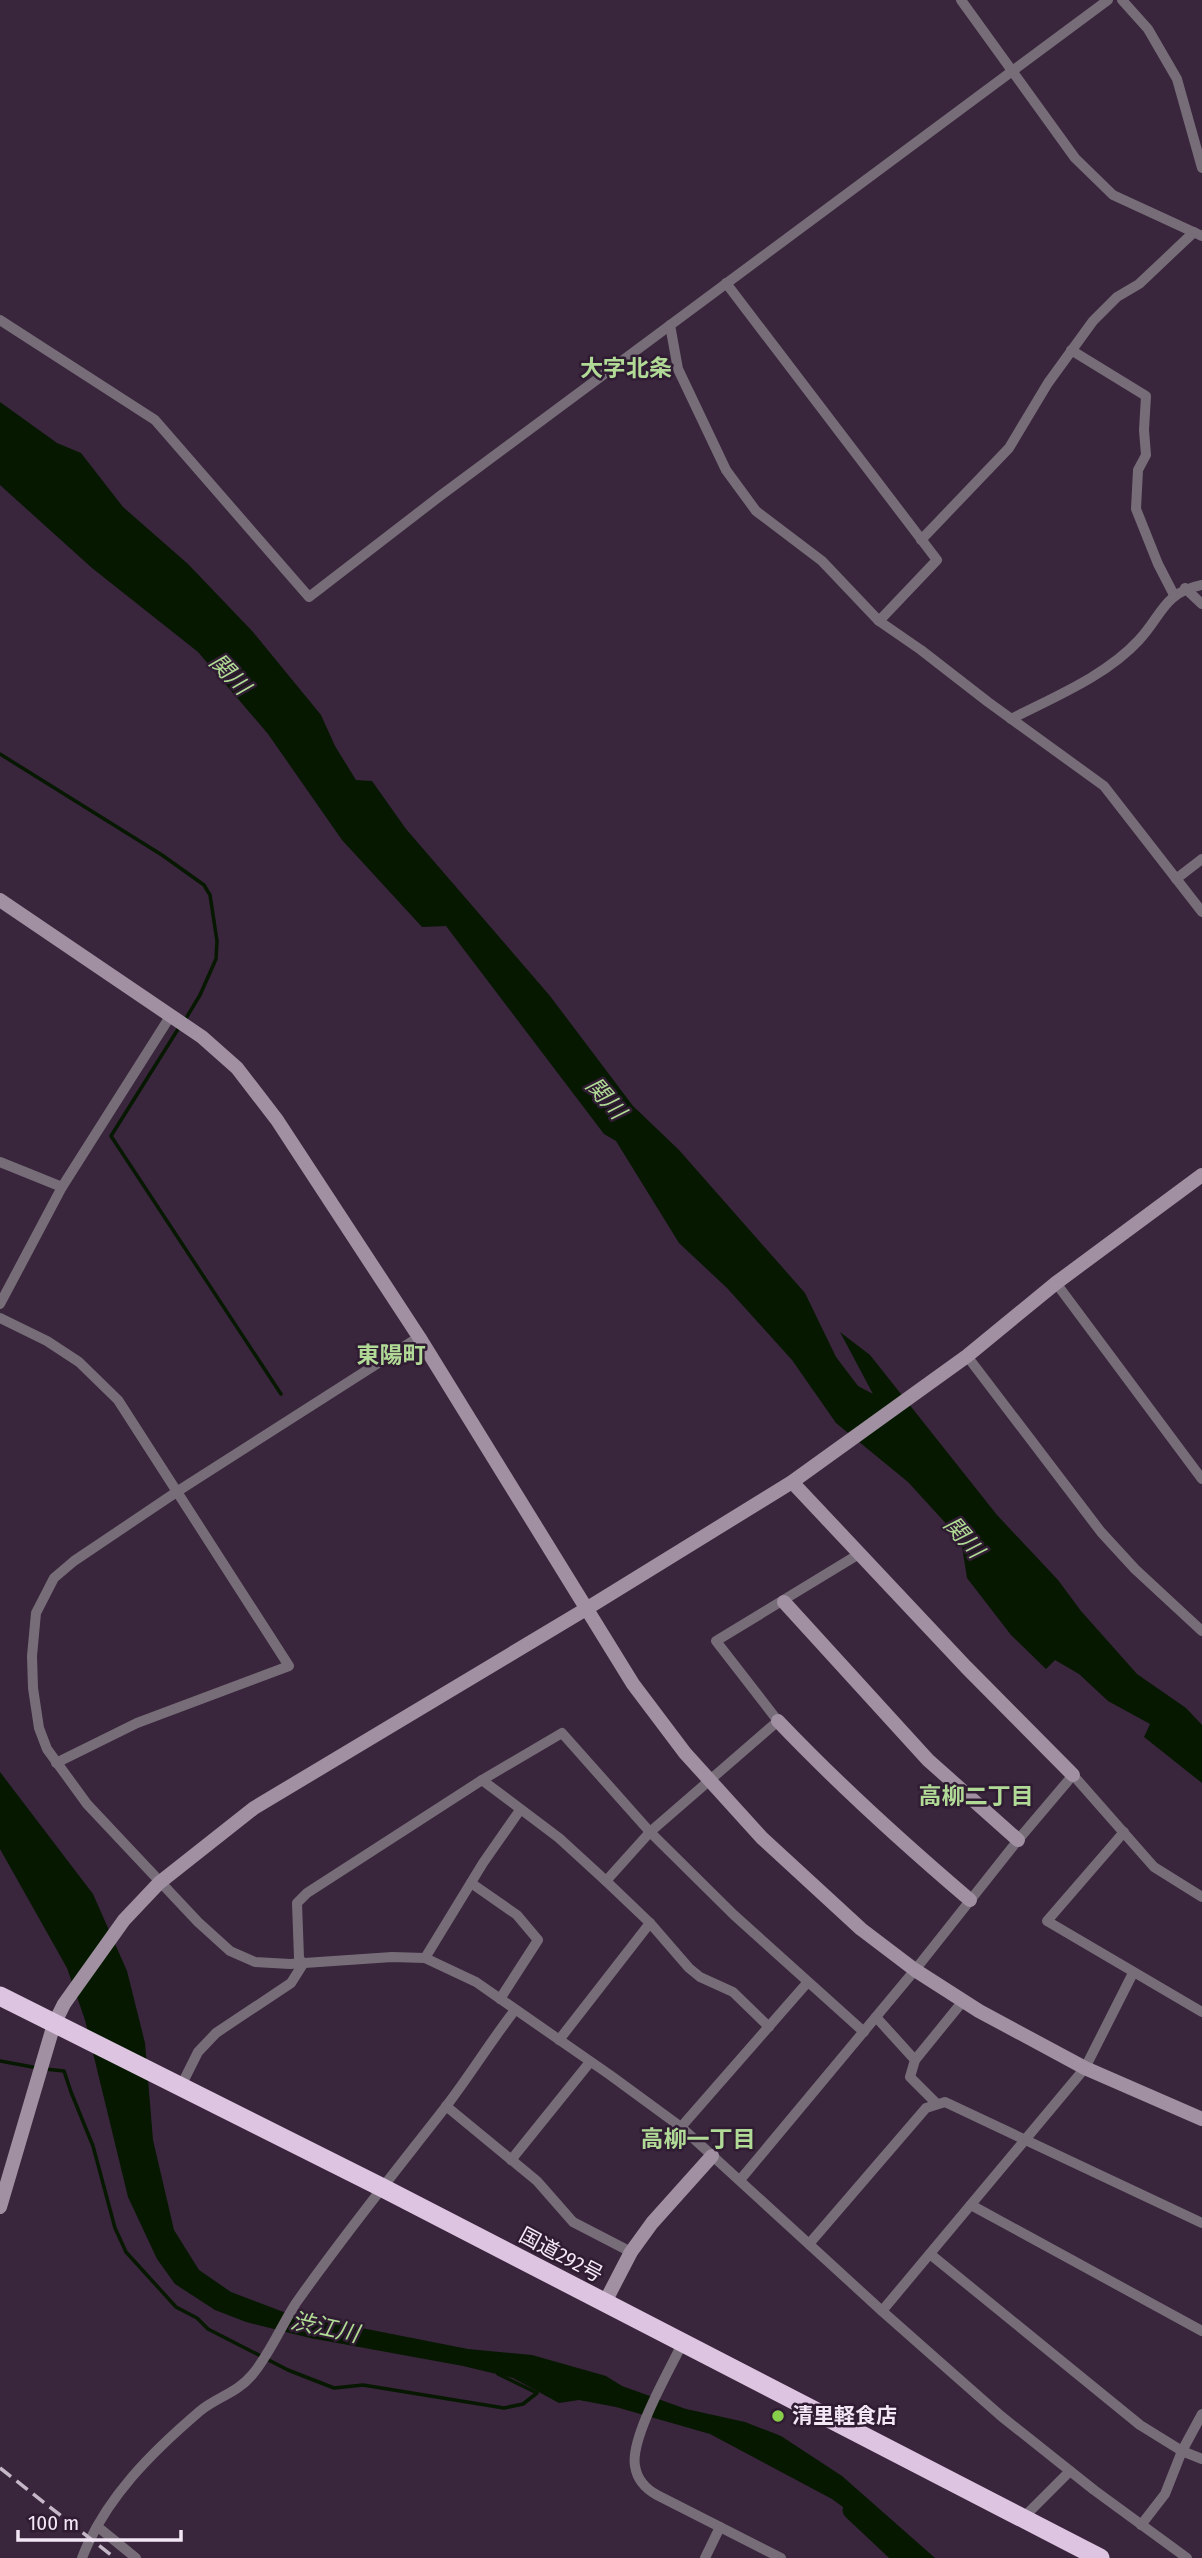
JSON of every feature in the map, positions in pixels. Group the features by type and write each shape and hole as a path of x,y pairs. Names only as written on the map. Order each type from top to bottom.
{"highway":[{"name":"国道292号","path":"0,1996 383,2188 1100,2558"}],"street":[{"path":"921,540 1009,448 1093,321 1117,298 1139,284 1198,234 1114,195 1091,175 1075,158 961,0"},
{"path":"0,320 155,420 309,597 450,488 1108,0"},
{"path":"1122,0 1148,29 1177,79 1202,168"},
{"path":"726,283 937,560 879,621"},
{"path":"670,325 678,369 726,470 756,511 822,561 879,621 1104,786 1202,912"},
{"path":"1072,350 1146,396 1146,455 1138,470 1136,509 1158,564 1174,595"},
{"path":"1011,719 1087,679 1123,655 1140,639 1174,595 1185,588 1202,585"},
{"path":"1185,588 1202,604"},
{"path":"1176,879 1202,859"},
{"path":"0,900 171,1015 202,1037 237,1068 277,1120 419,1337 633,1684 709,1781 762,1838 861,1929 915,1970 963,2001 1084,2068 1202,2119"},
{"path":"0,1304 62,1187 171,1015"},
{"path":"0,1162 62,1187"},
{"path":"0,2207 54,2024 64,2004 124,1920 159,1883 254,1808 586,1609 796,1478 967,1356 1056,1283 1202,1174"},
{"path":"1056,1283 1202,1479"},
{"path":"0,1318 47,1341 79,1362 118,1400 289,1666 137,1723 56,1763"},
{"path":"419,1337 178,1491 74,1561 54,1578 36,1613 32,1656 33,1688 39,1728 47,1749 88,1804 159,1883 230,1951 256,1962 303,1964 392,1957 425,1958 476,1982 559,2040 681,2127 1001,2416 1187,2558"},
{"path":"967,1356 1101,1532 1135,1569 1202,1631"},
{"path":"796,1478 859,1554 1073,1775 1154,1867 1202,1898"},
{"path":"859,1554 716,1641 778,1721 832,1778 970,1900"},
{"path":"784,1602 928,1759 1018,1840"},
{"path":"607,1881 650,1832 778,1721"},
{"path":"303,1964 299,1958 297,1903 319,1885 482,1780 562,1733 650,1832 807,1983 864,2032"},
{"path":"740,2180 1073,1775"},
{"path":"482,1780 559,1838 607,1881 650,1923 689,1968 700,1977 733,1992 768,2027"},
{"path":"425,1958 520,1810"},
{"path":"1124,1832 1046,1921 1202,2012"},
{"path":"471,1883 517,1914 538,1940 500,1999"},
{"path":"559,2040 650,1923"},
{"path":"173,2082 216,2033 291,1983 303,1964"},
{"path":"882,2311 1084,2068 1133,1973"},
{"path":"681,2127 807,1983"},
{"path":"937,2104 910,2077 915,2060 963,2001"},
{"path":"82,2558 90,2538 115,2499 150,2456 211,2403 236,2392 253,2375 296,2304 515,2010"},
{"path":"876,2017 915,2060"},
{"path":"511,2160 590,2062"},
{"path":"809,2244 926,2108 945,2102 1202,2223"},
{"path":"446,2106 537,2181 573,2222 631,2252"},
{"path":"604,2304 631,2252 652,2223 712,2156"},
{"path":"971,2204 1202,2331"},
{"path":"930,2254 1129,2417 1182,2451 1202,2459"},
{"path":"682,2344 642,2427 635,2450 634,2464 642,2482 657,2495 781,2558"},
{"path":"1141,2525 1165,2494 1182,2451 1202,2414"},
{"path":"1023,2518 1070,2471"},
{"path":"98,2527 136,2558"},
{"path":"705,2558 720,2527"}],"water":[{"name":"関川","path":"0,402 57,443 81,453 123,507 188,564 253,632 321,715 335,746 356,780 372,781 406,829 550,996 633,1106 679,1150 805,1293 836,1357 858,1386 873,1394 840,1332 870,1355 997,1515 1058,1580 1081,1611 1137,1674 1186,1708 1202,1725 1202,1783 1144,1737 1150,1724 1108,1701 1079,1674 1055,1660 1046,1669 1011,1635 967,1578 961,1540 908,1482 836,1423 792,1360 727,1288 679,1243 616,1141 604,1134 446,926 422,927 342,840 268,734 198,652 92,568 0,485"},
{"path":"0,1772 93,1894 127,1971 145,2043 153,2140 174,2230 199,2270 231,2292 302,2319 316,2319 468,2349 532,2355 606,2376 622,2386 686,2409 745,2422 781,2436 842,2476 935,2558 907,2558 899,2548 832,2499 710,2434 616,2407 579,2400 559,2403 513,2378 463,2366 310,2338 246,2322 215,2310 175,2284 157,2259 128,2197 85,2020 67,1968 0,1849"}],"waterway":[{"path":"0,754 162,855 204,885 210,895 217,941 216,959 185,1020"},
{"path":"180,1026 111,1136 281,1394"},
{"path":"0,2061 38,2068"},
{"path":"45,2069 64,2071 93,2146 115,2228 126,2252 176,2307 197,2318 208,2329 288,2370 334,2388 363,2385 504,2408 523,2404 537,2393 498,2374"},
{"name":"渋江川","path":"852,2510 903,2558"}],"railway":[{"path":"0,2468 115,2558"}],"place":[{"name":"清里軽食店","path":"778,2416"}],"district":[{"name":"大字北条","path":"626,368"},
{"name":"東陽町","path":"391,1355"},
{"name":"高柳二丁目","path":"976,1796"},
{"name":"高柳一丁目","path":"698,2139"}]}
